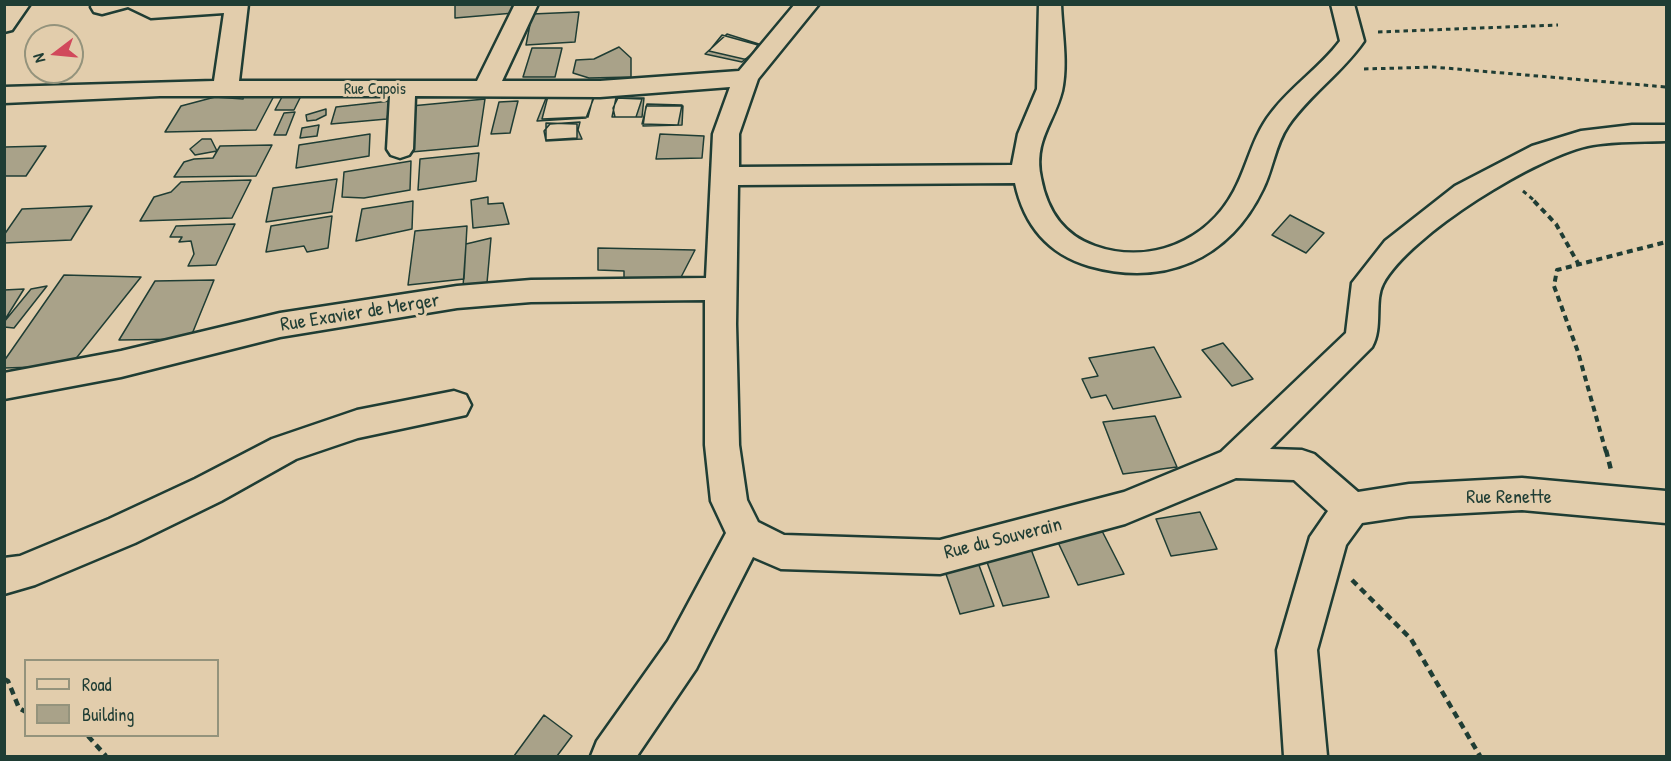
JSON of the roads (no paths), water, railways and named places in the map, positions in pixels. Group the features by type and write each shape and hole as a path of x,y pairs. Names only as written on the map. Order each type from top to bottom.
{"street":[{"path":"4,25 19,4"},
{"path":"137,4 151,11 239,5 225,88"},
{"path":"485,90 527,4"},
{"path":"612,756 682,655 745,534 729,501 722,445 721,289 726,134 746,78 808,4"},
{"path":"1050,4 1050,88 1030,132 1026,174 1038,217 1059,239 1084,254 1110,262 1137,265 1171,261 1191,252 1211,238 1233,215 1248,193 1271,132 1297,100 1330,70 1352,41 1342,4"},
{"name":"Rue Capois","path":"4,95 225,88 600,89 746,78"},
{"path":"400,149 403,90"},
{"name":"Rue du Souverain","path":"745,534 781,552 939,556 1125,508 1187,484 1233,463 1361,338 1367,283 1395,248 1465,193 1541,152 1590,137 1666,133"},
{"path":"726,176 1026,174"},
{"name":"Rue Exavier de Merger","path":"4,386 121,364 280,325 457,297 531,291 721,289"},
{"path":"4,576 21,573 122,531 208,490 284,449 357,424 454,405"},
{"path":"1233,463 1302,465 1352,509 1329,537 1297,650 1306,756"},
{"name":"Rue Renette","path":"1352,509 1409,500 1522,494 1666,507"}]}
